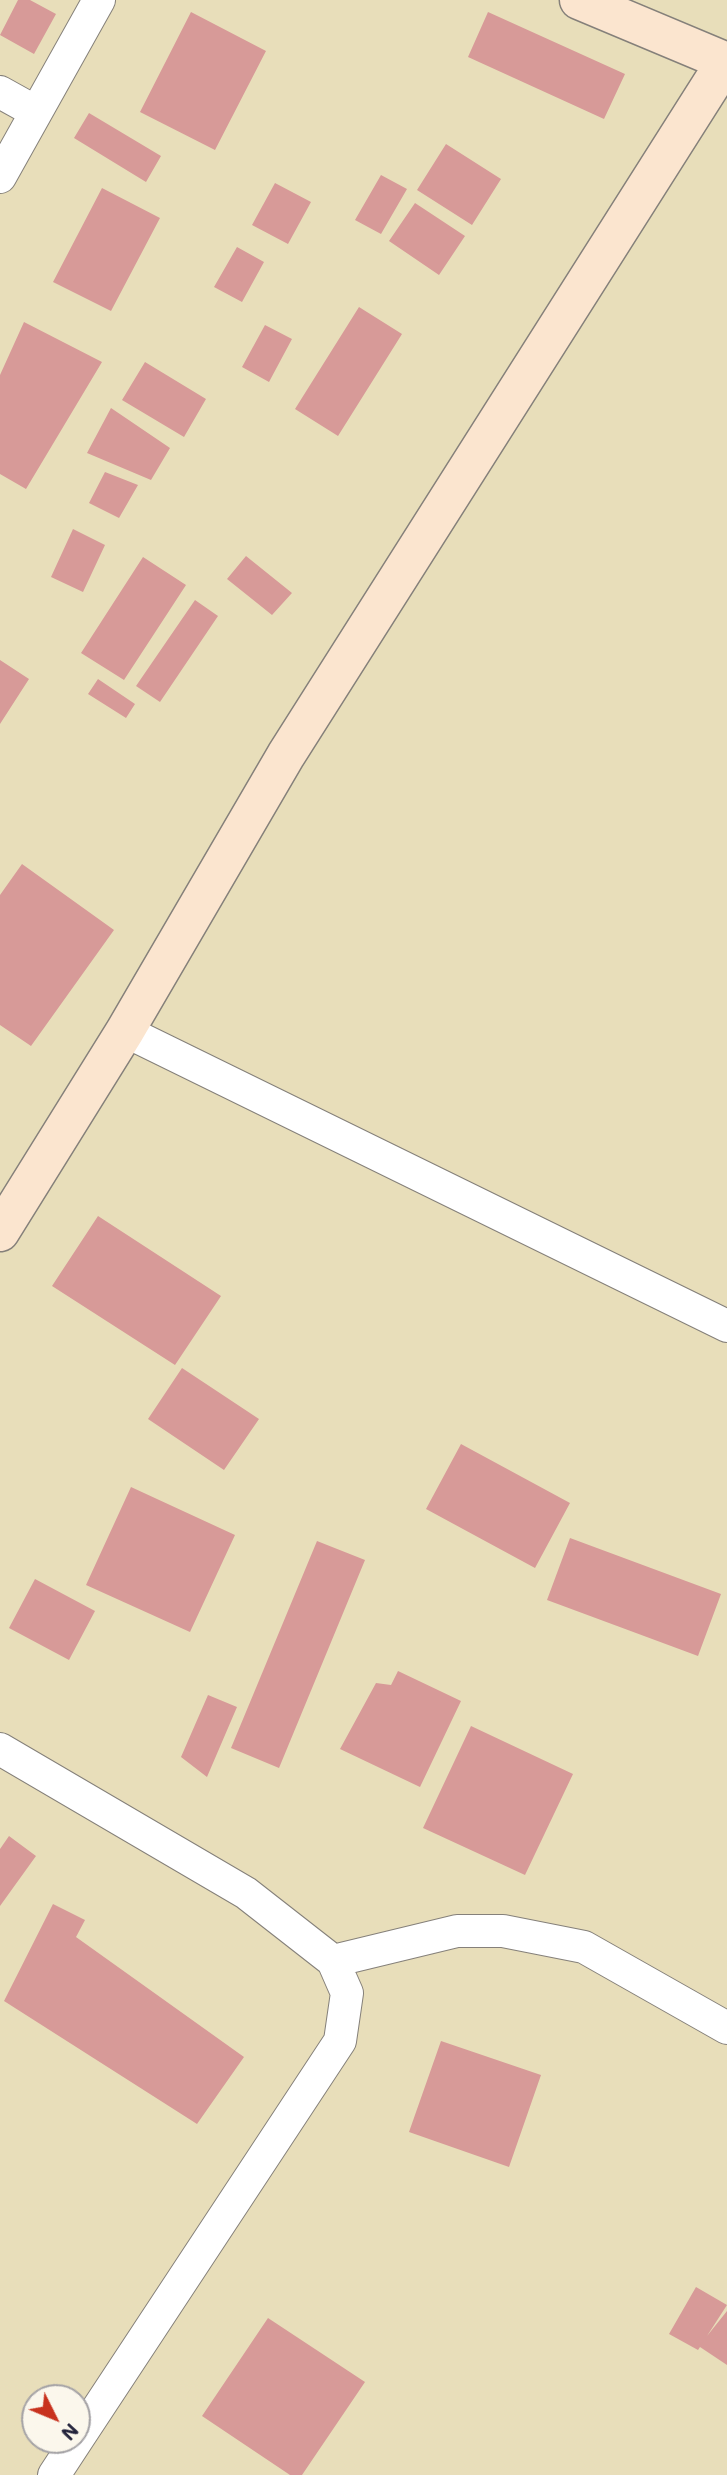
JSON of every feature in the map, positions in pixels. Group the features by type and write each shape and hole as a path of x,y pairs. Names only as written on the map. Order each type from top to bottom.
{"street":[{"path":"0,177 99,0"},
{"path":"0,1232 125,1031 286,755 726,62 579,0"},
{"path":"0,92 36,112"},
{"path":"125,1031 727,1326"},
{"path":"0,1749 246,1893 333,1961 347,1993 340,2041 91,2419"},
{"path":"333,1961 457,1931 503,1931 584,1947 727,2028"},
{"path":"54,2475 68,2454"}],"building":[{"path":"18,0 30,0 56,14 34,54 0,35"},
{"path":"191,12 266,51 215,150 140,112"},
{"path":"488,12 625,74 604,119 468,57"},
{"path":"89,113 161,156 146,182 74,138"},
{"path":"446,144 501,179 472,225 417,190"},
{"path":"381,175 407,189 381,234 355,220"},
{"path":"275,183 311,202 288,244 252,225"},
{"path":"102,188 160,218 111,311 53,282"},
{"path":"415,203 465,236 439,275 389,241"},
{"path":"237,247 264,262 242,302 214,287"},
{"path":"359,307 402,334 338,436 295,409"},
{"path":"24,322 102,362 26,489 0,474 0,375"},
{"path":"265,325 292,339 269,382 242,367"},
{"path":"145,362 206,399 184,437 122,400"},
{"path":"111,408 170,448 151,480 87,453"},
{"path":"105,472 138,485 119,518 89,503"},
{"path":"73,529 105,545 83,592 51,577"},
{"path":"246,556 292,593 272,615 227,579"},
{"path":"143,557 186,585 124,680 81,653"},
{"path":"195,600 218,616 160,702 136,686"},
{"path":"0,660 29,679 0,724"},
{"path":"98,679 135,704 126,718 88,694"},
{"path":"22,864 114,930 31,1046 0,1025 0,895"},
{"path":"98,1216 221,1296 175,1365 52,1286"},
{"path":"182,1368 259,1419 224,1470 148,1419"},
{"path":"461,1444 570,1503 535,1568 426,1509"},
{"path":"131,1487 235,1535 190,1632 86,1585"},
{"path":"570,1538 721,1594 698,1656 547,1600"},
{"path":"317,1541 365,1560 279,1768 231,1748"},
{"path":"35,1579 95,1611 69,1660 9,1628"},
{"path":"398,1671 461,1701 420,1787 340,1749 376,1683 391,1685"},
{"path":"208,1695 237,1707 207,1777 181,1757"},
{"path":"471,1726 573,1774 525,1875 423,1828"},
{"path":"9,1836 36,1856 0,1906 0,1849"},
{"path":"53,1904 85,1920 76,1937 244,2057 197,2124 4,2001"},
{"path":"441,2041 541,2075 509,2167 409,2132"},
{"path":"696,2287 727,2305 707,2336 727,2311 727,2365 700,2347 698,2350 669,2334"},
{"path":"268,2318 365,2382 302,2475 290,2475 202,2416"}]}
